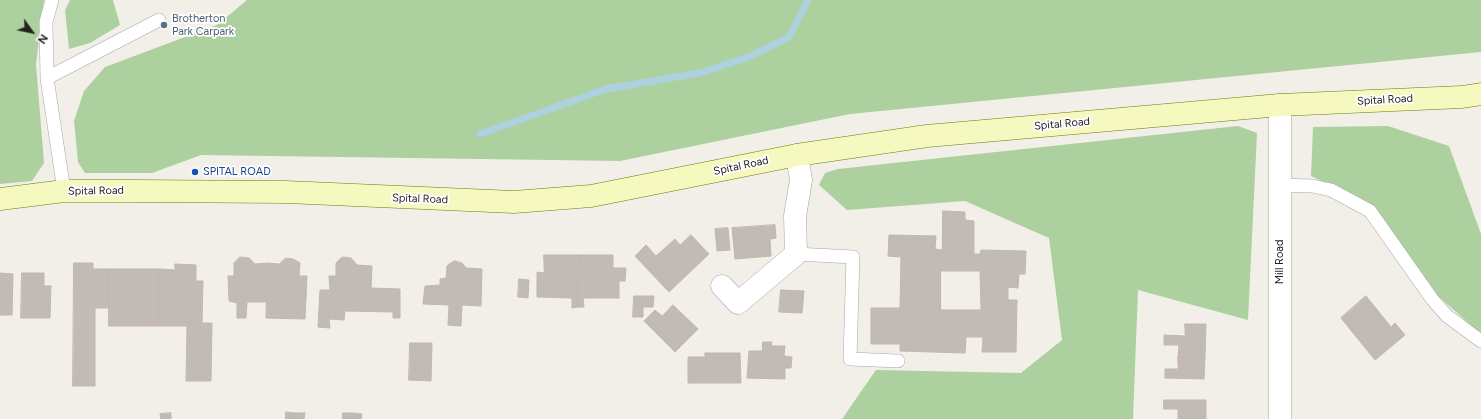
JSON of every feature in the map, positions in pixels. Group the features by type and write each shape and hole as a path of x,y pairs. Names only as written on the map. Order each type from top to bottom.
{"main road":[{"name":"Spital Road","path":"0,199 64,191 133,191 286,192 514,202 591,196 797,155 927,136 1280,105 1462,97 1481,94"}],"street":[{"name":"Mill Road","path":"1280,105 1280,419"},
{"path":"722,286 738,304 796,254 795,216 801,180 797,155"}],"lane":[{"path":"52,0 46,22 47,78 64,191"},
{"path":"47,78 159,20"},
{"path":"1279,185 1312,186 1331,190 1370,211 1432,299 1447,316 1481,341"},
{"path":"796,254 853,257 850,359 898,361"}],"green space":[{"path":"0,0 44,0 36,64 44,163 32,181 0,184"},
{"path":"70,0 113,0 120,25 90,43 69,49 65,10"},
{"path":"247,0 1481,0 1481,52 850,114 620,161 201,155 152,173 85,173 78,162 74,121 84,91 105,67 217,25"},
{"path":"1238,126 1257,133 1248,320 1138,290 1133,419 842,419 876,370 1021,373 1062,340 1049,238 965,201 847,210 819,185 825,173 838,169"},
{"path":"1388,126 1449,146 1481,234 1481,334 1438,296 1375,207 1311,176 1313,127"}],"building":[{"path":"943,211 965,212 965,220 974,221 974,254 980,254 981,250 1026,251 1025,274 1019,274 1018,288 1008,287 1008,300 1017,300 1016,352 982,352 983,337 966,337 965,353 900,351 900,344 871,344 871,308 900,308 901,257 888,256 889,235 936,236 935,249 942,250","holes":["941,271 980,271 981,310 941,310"]},
{"path":"775,225 776,238 770,239 771,256 735,259 732,228"},
{"path":"728,228 730,250 717,251 715,229"},
{"path":"691,235 709,254 669,292 635,256 646,245 656,256 675,239 680,245"},
{"path":"544,255 579,255 578,307 572,308 572,298 537,297 537,272 544,273"},
{"path":"579,255 613,255 613,268 626,268 625,281 619,281 619,298 583,298 584,307 578,307"},
{"path":"240,257 249,258 255,264 267,263 267,302 247,302 246,318 237,318 237,303 229,301 228,276 234,276 234,263"},
{"path":"344,257 351,258 357,265 372,266 371,288 400,289 400,318 393,318 393,312 345,311 344,320 329,319 330,328 318,327 320,290 330,290 329,276 336,276 336,263"},
{"path":"286,258 293,259 300,263 299,276 307,276 305,319 266,318 267,263 279,264"},
{"path":"455,261 462,263 466,268 482,269 481,306 462,305 461,326 448,325 449,305 423,304 425,286 440,285 440,279 446,278 447,266"},
{"path":"74,263 93,263 93,269 109,269 109,308 95,308 95,386 73,386"},
{"path":"175,264 196,265 196,281 203,281 202,323 212,323 211,381 186,381 187,326 159,326 159,269 175,270"},
{"path":"109,269 159,269 159,326 109,326"},
{"path":"0,273 13,274 12,315 0,315"},
{"path":"22,273 44,273 44,286 51,286 50,318 21,318"},
{"path":"519,279 529,280 528,298 518,297"},
{"path":"781,290 804,291 802,313 779,312"},
{"path":"634,296 654,296 653,307 643,307 643,317 633,317"},
{"path":"1366,296 1391,327 1395,323 1405,335 1375,360 1341,318"},
{"path":"673,305 698,329 675,352 644,321 655,310 662,316"},
{"path":"1185,324 1206,324 1205,357 1178,357 1179,345 1164,345 1164,335 1185,336"},
{"path":"763,342 772,342 771,346 785,346 784,356 792,357 791,368 785,368 785,379 747,378 749,351 762,351"},
{"path":"410,343 432,343 431,381 409,380"},
{"path":"705,353 740,353 741,383 688,383 688,357 705,357"},
{"path":"1178,357 1205,357 1204,379 1165,378 1165,369 1178,369"},
{"path":"1164,400 1206,400 1206,419 1178,419 1178,409 1164,409"},
{"path":"286,412 295,413 295,419 286,419"},
{"path":"171,413 171,419 161,419 160,414"},
{"path":"295,413 305,413 304,419 295,419"},
{"path":"343,413 352,413 352,419 343,419"},
{"path":"352,413 362,414 361,419 352,419"}],"waterway":[{"path":"480,134 606,89 700,73 751,56 789,37 808,0"}],"place":[{"name":"Brotherton Park Carpark","path":"164,25"},
{"name":"SPITAL ROAD","path":"195,172"}]}
